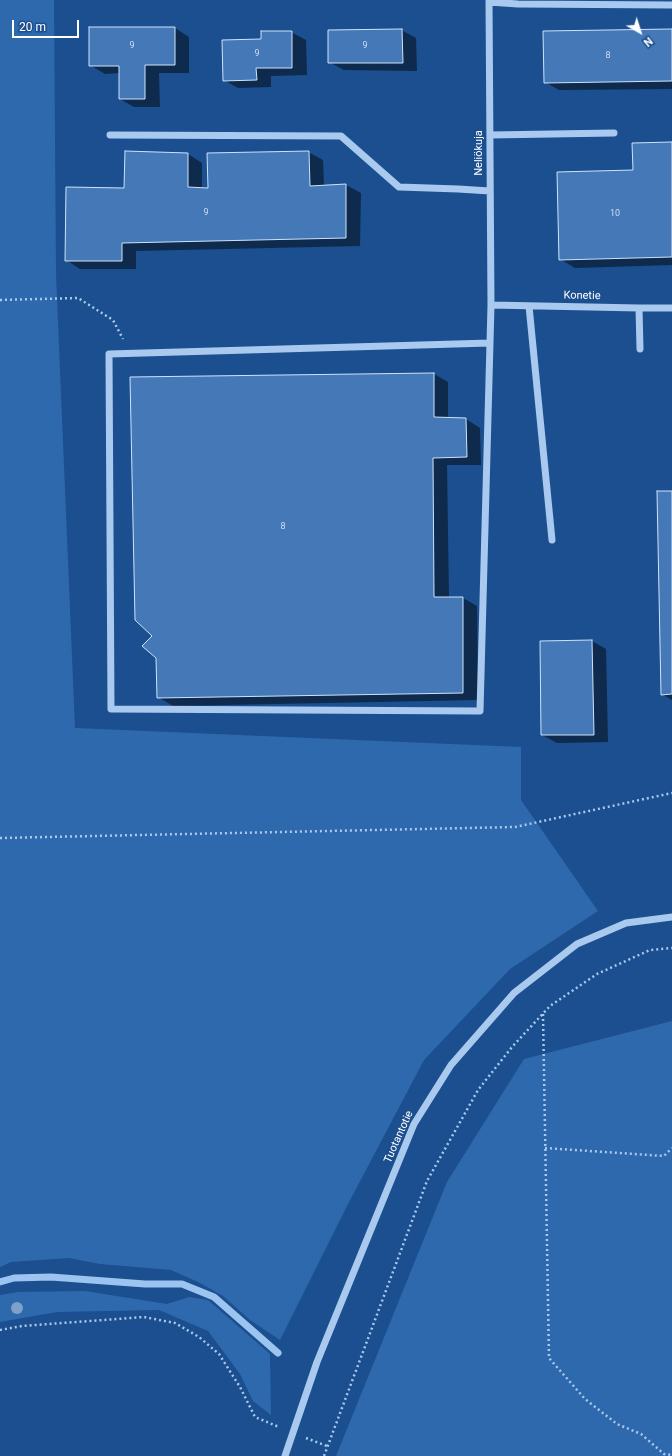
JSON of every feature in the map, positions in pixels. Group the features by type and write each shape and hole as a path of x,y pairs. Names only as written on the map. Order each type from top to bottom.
{"street":[{"path":"489,1 518,4 672,5"},
{"name":"Neliökuja","path":"131,354 109,354 111,709 480,711 491,305 489,1"},
{"path":"490,135 614,133"},
{"path":"110,135 341,136 399,187 490,191"},
{"name":"Konetie","path":"491,305 672,308"},
{"path":"529,306 552,540"},
{"path":"639,308 640,349"},
{"path":"131,354 490,343"},
{"name":"Tuotantotie","path":"285,1456 317,1362 414,1124 451,1065 514,993 577,944 626,923 672,917"}],"path":[{"path":"0,300 78,298 113,320 131,354"},
{"path":"0,838 516,827 672,793"},
{"path":"324,1456 427,1181 478,1090 512,1047 550,1006 597,974 650,950 672,948"},
{"path":"543,1013 549,1358 585,1399 617,1424 641,1434 664,1454 672,1455"},
{"path":"545,1148 664,1156 672,1148"},
{"path":"0,1330 22,1326 144,1317 175,1323 199,1337 219,1354 240,1387 255,1418 327,1446"}],"shaded area":[{"path":"0,0 54,0 56,274 75,728 521,747 521,800 598,911 510,969 424,1060 347,1206 280,1340 250,1320 223,1296 198,1282 171,1270 100,1264 69,1258 11,1262 0,1267"},
{"path":"672,1021 672,1456 336,1456 447,1182 524,1059"},
{"path":"85,1291 167,1304 189,1297 208,1300 270,1354 271,1415 253,1401 240,1374 208,1331 159,1310 57,1312 0,1322 0,1295 18,1292"}],"building":[{"path":"89,27 175,27 175,65 145,65 145,99 119,99 119,66 89,66"},
{"path":"402,29 403,63 328,63 328,30"},
{"path":"672,29 672,81 544,83 543,31"},
{"path":"261,31 292,31 292,68 256,68 257,80 223,81 222,40 261,39"},
{"path":"672,142 672,257 559,260 557,172 633,170 632,143"},
{"path":"125,151 188,153 188,187 208,188 207,153 309,151 310,186 346,184 346,238 122,243 122,261 65,261 66,187 124,188"},
{"path":"434,373 434,417 466,418 467,457 433,458 434,597 463,597 463,693 157,698 156,658 142,646 152,636 135,620 130,377"},
{"path":"657,491 672,491 672,694 661,695"},
{"path":"592,640 594,735 541,735 540,641"}],"waterway":[{"path":"0,1282 14,1278 51,1277 145,1284 182,1284 214,1297 278,1353"}]}
